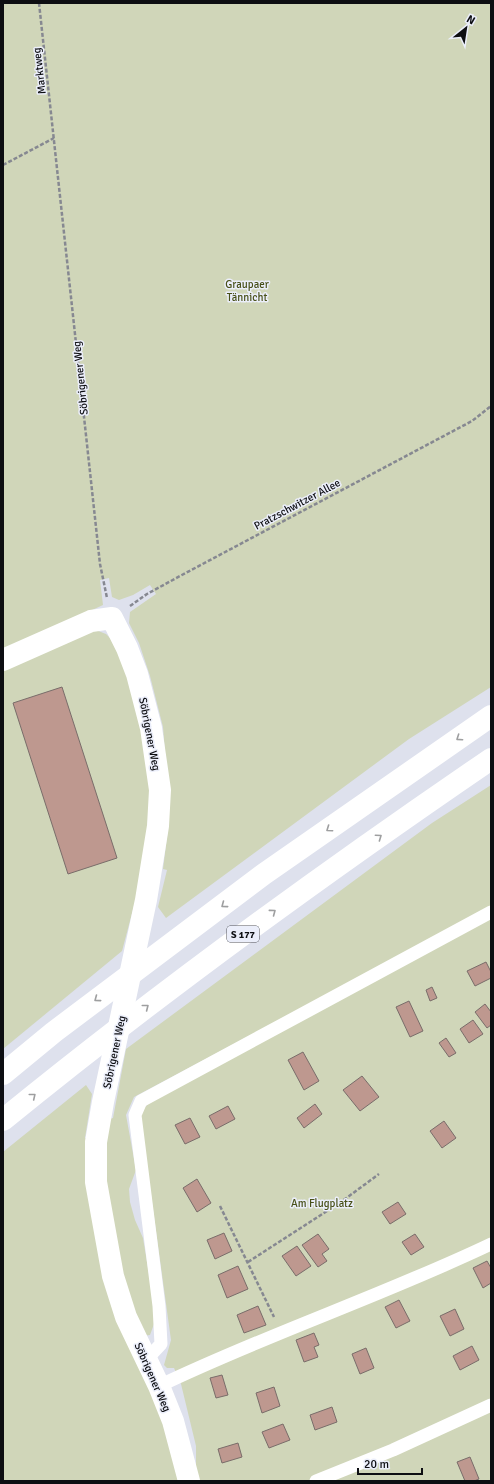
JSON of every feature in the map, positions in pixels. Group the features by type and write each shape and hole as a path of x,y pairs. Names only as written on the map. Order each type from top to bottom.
{"main road":[{"path":"3,660 34,645 91,622 112,618"},
{"name":"Söbrigener Weg","path":"112,618 138,674 151,728 160,790 158,826 146,900 103,1102 96,1142 96,1182 114,1276 126,1317 159,1386 173,1422 189,1481"},
{"path":"3,1074 54,1032 264,874 491,716"},
{"name":"S 177","path":"3,1120 77,1060 274,911 491,759"}],"lane":[{"path":"146,1360 161,1344 159,1306 135,1115 141,1101 491,912"},
{"path":"159,1386 201,1366 450,1264 491,1244"},
{"path":"316,1481 393,1450 491,1405"}],"path":[{"name":"Marktweg","path":"39,3 54,138"},
{"path":"3,165 54,138"},
{"name":"Söbrigener Weg","path":"54,138 100,564 112,618"},
{"name":"Pratzschwitzer Allee","path":"112,618 147,594 472,420 491,406"},
{"path":"248,1262 341,1202 379,1174"},
{"path":"220,1206 282,1333"}],"green space":[{"name":"Graupaer Tännicht","path":"3,3 491,3 491,687 409,739 166,918 158,907 167,870 163,869 168,829 168,790 163,727 150,676 139,643 129,623 130,612 156,594 150,585 133,595 119,600 112,597 109,578 100,580 103,605 3,651"},
{"path":"93,629 106,634 119,647 133,680 151,788 143,872 122,951 3,1049 3,666"},
{"name":"Am Flugplatz","path":"491,785 491,1481 196,1481 196,1446 181,1384 174,1368 167,1368 164,1365 171,1340 140,1115 151,1101 371,971 134,1097 126,1115 136,1170 129,1189 130,1202 135,1220 143,1238 154,1304 154,1324 150,1335 142,1336 121,1273 106,1184 105,1143 109,1119 113,1118 126,1049 432,823"},
{"path":"86,1085 92,1094 85,1138 89,1139 89,1178 166,1427 178,1481 3,1481 3,1152"}],"building":[{"path":"62,687 117,858 68,874 13,703"},
{"path":"486,962 491,972 491,978 475,986 467,971"},
{"path":"432,987 437,998 430,1001 426,990"},
{"path":"409,1001 423,1031 410,1037 396,1007"},
{"path":"485,1004 491,1012 491,1025 487,1028 475,1012"},
{"path":"473,1020 483,1034 469,1043 460,1029"},
{"path":"446,1038 456,1053 449,1057 439,1043"},
{"path":"303,1052 319,1081 304,1090 288,1060"},
{"path":"362,1076 379,1097 360,1111 343,1090"},
{"path":"315,1104 322,1114 304,1128 297,1118"},
{"path":"228,1106 235,1119 216,1129 209,1116"},
{"path":"190,1118 200,1137 185,1144 175,1125"},
{"path":"444,1121 456,1138 442,1148 430,1131"},
{"path":"197,1179 211,1203 197,1212 183,1188"},
{"path":"398,1202 406,1214 390,1224 382,1212"},
{"path":"224,1233 232,1251 215,1259 207,1240"},
{"path":"318,1234 329,1249 322,1254 327,1261 318,1267 302,1245"},
{"path":"415,1234 424,1247 411,1255 402,1242"},
{"path":"297,1246 311,1266 296,1276 282,1256"},
{"path":"487,1261 491,1268 491,1283 483,1288 473,1268"},
{"path":"238,1266 248,1289 227,1298 218,1275"},
{"path":"399,1300 410,1321 396,1328 385,1307"},
{"path":"258,1306 266,1325 244,1333 237,1315"},
{"path":"455,1309 464,1329 450,1336 440,1316"},
{"path":"314,1333 319,1345 314,1347 318,1357 304,1362 296,1340"},
{"path":"472,1346 479,1360 460,1370 453,1356"},
{"path":"366,1348 374,1368 360,1374 352,1354"},
{"path":"222,1375 228,1395 216,1398 210,1378"},
{"path":"274,1387 280,1406 262,1413 256,1393"},
{"path":"332,1407 337,1422 315,1430 310,1415"},
{"path":"283,1424 290,1440 269,1448 262,1432"},
{"path":"238,1443 242,1457 222,1463 218,1449"},
{"path":"470,1457 479,1479 474,1481 465,1481 457,1462"}]}
